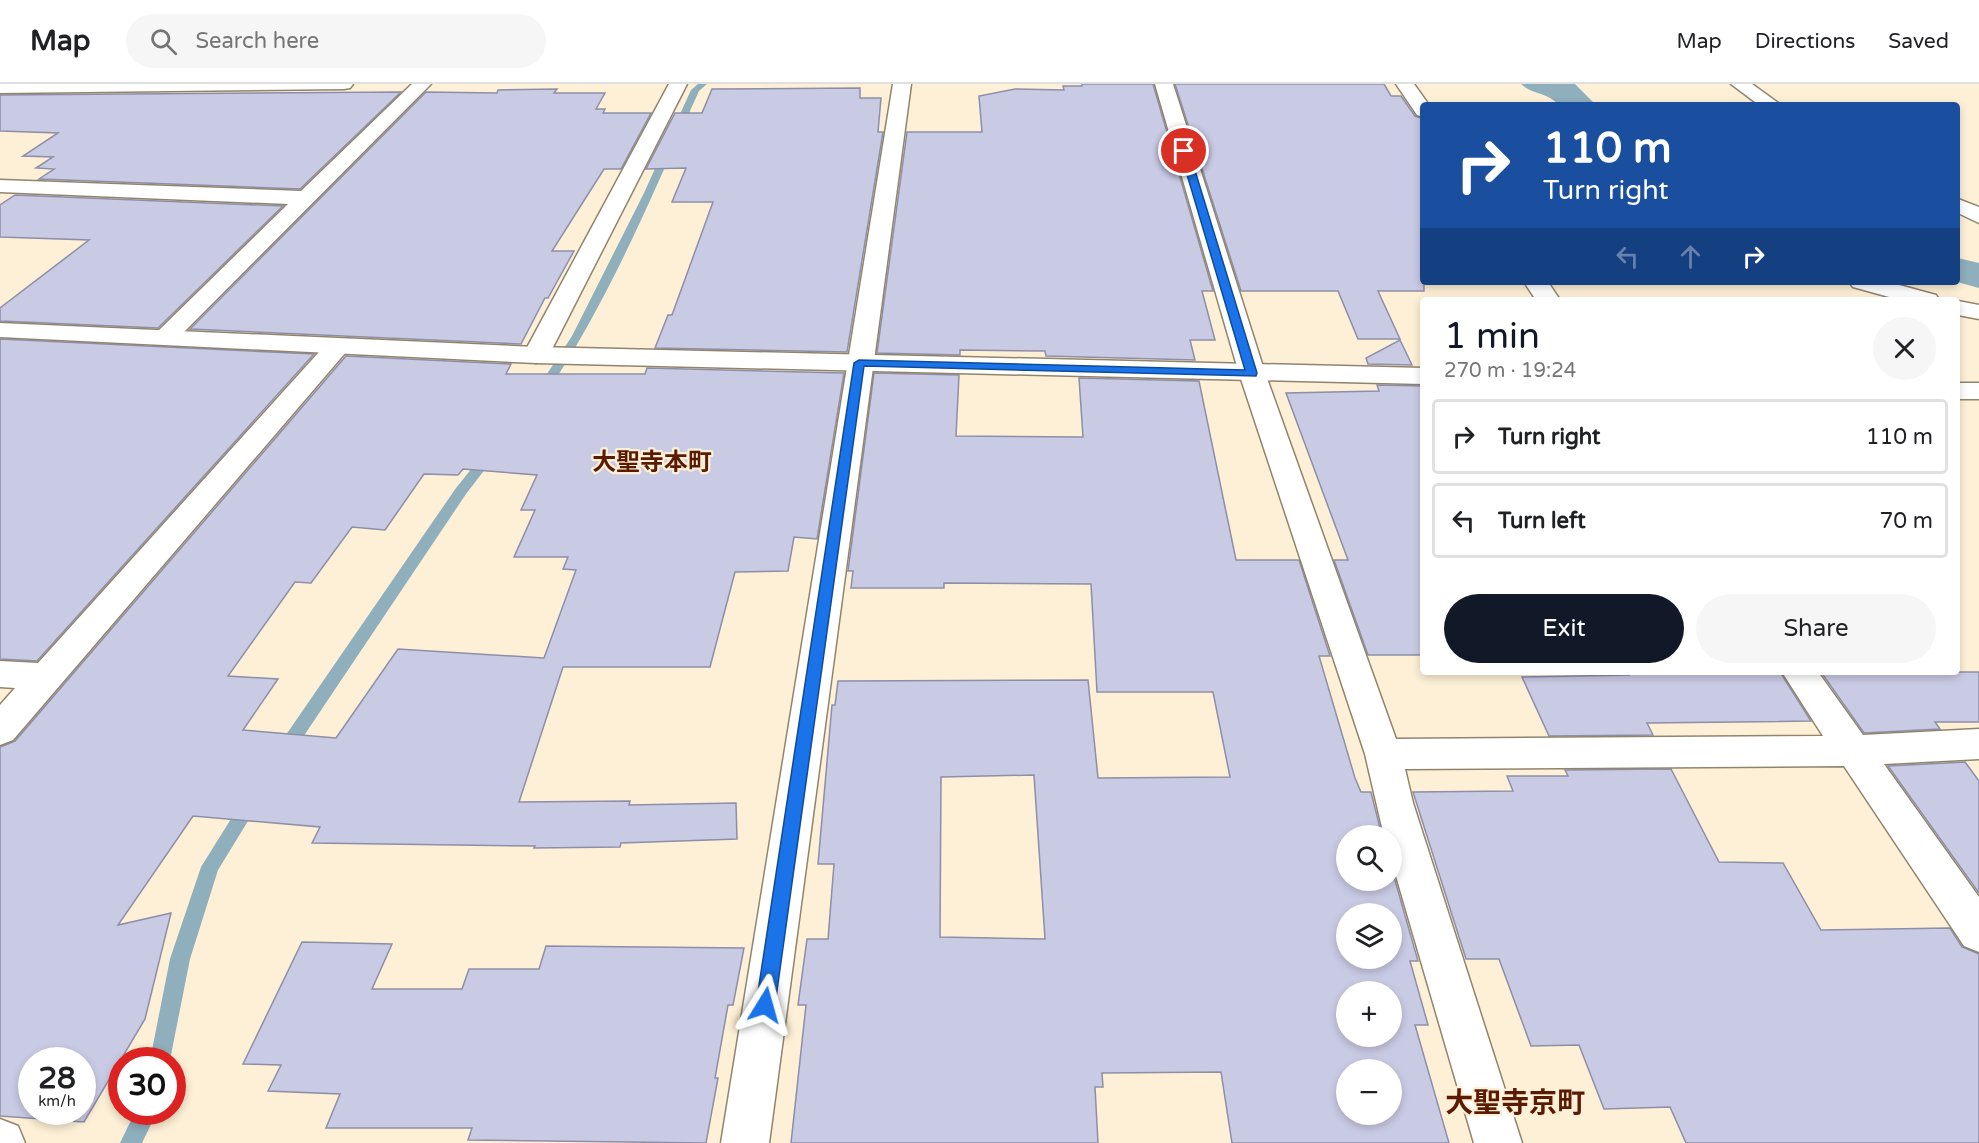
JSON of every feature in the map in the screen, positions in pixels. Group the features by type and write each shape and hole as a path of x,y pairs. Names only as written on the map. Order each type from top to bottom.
{"street":[{"path":"0,88 344,84"},
{"path":"166,336 422,84"},
{"path":"536,355 678,84"},
{"path":"745,1143 902,84"},
{"path":"1164,84 1252,373 1383,754 1394,803 1498,1143"},
{"path":"1405,84 1420,105"},
{"path":"1740,84 1767,102"},
{"path":"0,186 307,198"},
{"path":"1960,206 1979,216"},
{"path":"1872,285 1917,297"},
{"path":"1960,308 1979,312"},
{"path":"0,330 536,355 1420,376"},
{"path":"0,730 337,347"},
{"path":"1960,391 1979,392"},
{"path":"0,674 45,677"},
{"path":"1801,675 1979,932"},
{"path":"1383,754 1852,751 1979,744"}],"water":[{"path":"1521,84 1575,84 1593,102 1555,102"},
{"path":"1960,258 1979,263 1979,288 1960,283"}],"building":[{"path":"1082,84 1153,84 1213,291 1202,291 1215,340 1190,340 1195,360 1046,356 1045,351 960,350 960,355 877,353 907,132 982,132 979,96 1015,89 1064,90 1063,86 1082,86"},
{"path":"1175,84 1384,84 1391,96 1401,96 1415,116 1420,118 1420,285 1424,285 1424,291 1378,291 1400,339 1358,339 1338,291 1241,291"},
{"path":"860,88 860,98 881,98 878,132 883,132 847,352 655,348 668,315 672,315 713,202 672,202 686,168 646,169 675,113 702,113 712,89"},
{"path":"557,89 554,93 605,93 596,109 605,109 603,113 651,113 621,169 604,169 552,251 574,251 548,298 545,298 521,344 190,329 426,92 497,93 498,90"},
{"path":"401,92 300,189 39,179 54,169 36,168 53,157 23,156 58,133 0,131 0,95"},
{"path":"15,195 283,206 158,328 0,321 0,308 89,240 0,237 0,205"},
{"path":"0,339 314,354 37,661 0,659"},
{"path":"1400,340 1412,365 1368,364 1366,358"},
{"path":"346,356 511,364 506,374 645,374 647,368 844,373 817,539 794,537 788,571 735,572 710,667 563,667 519,802 630,801 629,805 736,803 737,839 621,843 620,847 534,848 535,846 312,843 320,827 193,816 118,925 171,913 145,1019 128,1047 108,1047 108,1081 96,1102 96,1047 18,1047 18,1117 0,1116 0,747 15,741","holes":["463,469 537,475 521,510 535,510 514,557 568,557 563,569 576,570 544,658 398,649 336,738 243,730 278,679 228,676 295,582 311,583 352,527 385,530 424,474 458,475"]},
{"path":"874,373 959,375 956,436 1083,437 1079,378 1199,381 1236,560 1299,560 1330,656 1319,656 1355,778 1361,792 1371,792 1379,825 1336,825 1336,891 1398,891 1401,903 1336,903 1336,969 1402,969 1402,905 1418,961 1410,961 1428,1025 1415,1025 1449,1143 1232,1143 1221,1072 1102,1073 1103,1087 1095,1087 1098,1143 791,1143 806,1005 798,1005 807,939 828,939 834,864 818,864 832,705 835,705 838,681 1088,680 1098,778 1230,777 1213,692 1097,692 1091,584 944,583 944,588 851,588 853,571 848,571","holes":["1034,775 1045,939 940,937 941,777"]},
{"path":"1377,385 1420,386 1420,655 1368,655 1334,560 1348,560 1286,393 1379,391"},
{"path":"1960,672 1979,672 1979,722 1935,722 1940,729 1864,733 1823,675 1960,675"},
{"path":"1782,675 1811,721 1647,723 1653,735 1549,736 1522,677"},
{"path":"1965,762 1979,781 1979,893 1888,766"},
{"path":"1671,769 1719,862 1783,863 1821,930 1950,928 1962,947 1979,954 1979,1143 1686,1143 1670,1107 1604,1109 1579,1045 1531,1046 1499,959 1466,959 1413,792 1513,791 1507,776 1568,776 1565,770"},
{"path":"302,942 392,944 372,989 462,989 469,969 539,969 546,946 744,948 733,1005 728,1005 706,1143 468,1140 472,1128 326,1128 340,1094 268,1091 281,1065 243,1064"}],"waterway":[{"path":"543,389 578,336 648,195 695,90 703,84"},
{"path":"285,750 461,491 490,455"},
{"path":"163,1047 180,959 210,867 250,803"},
{"path":"131,1143 140,1125"}],"district":[{"name":"大聖寺本町","path":"652,462"},
{"name":"大聖寺京町","path":"1515,1102"}],"route":[{"path":"765,1005 859,363 1252,373 1184,151"}]}
